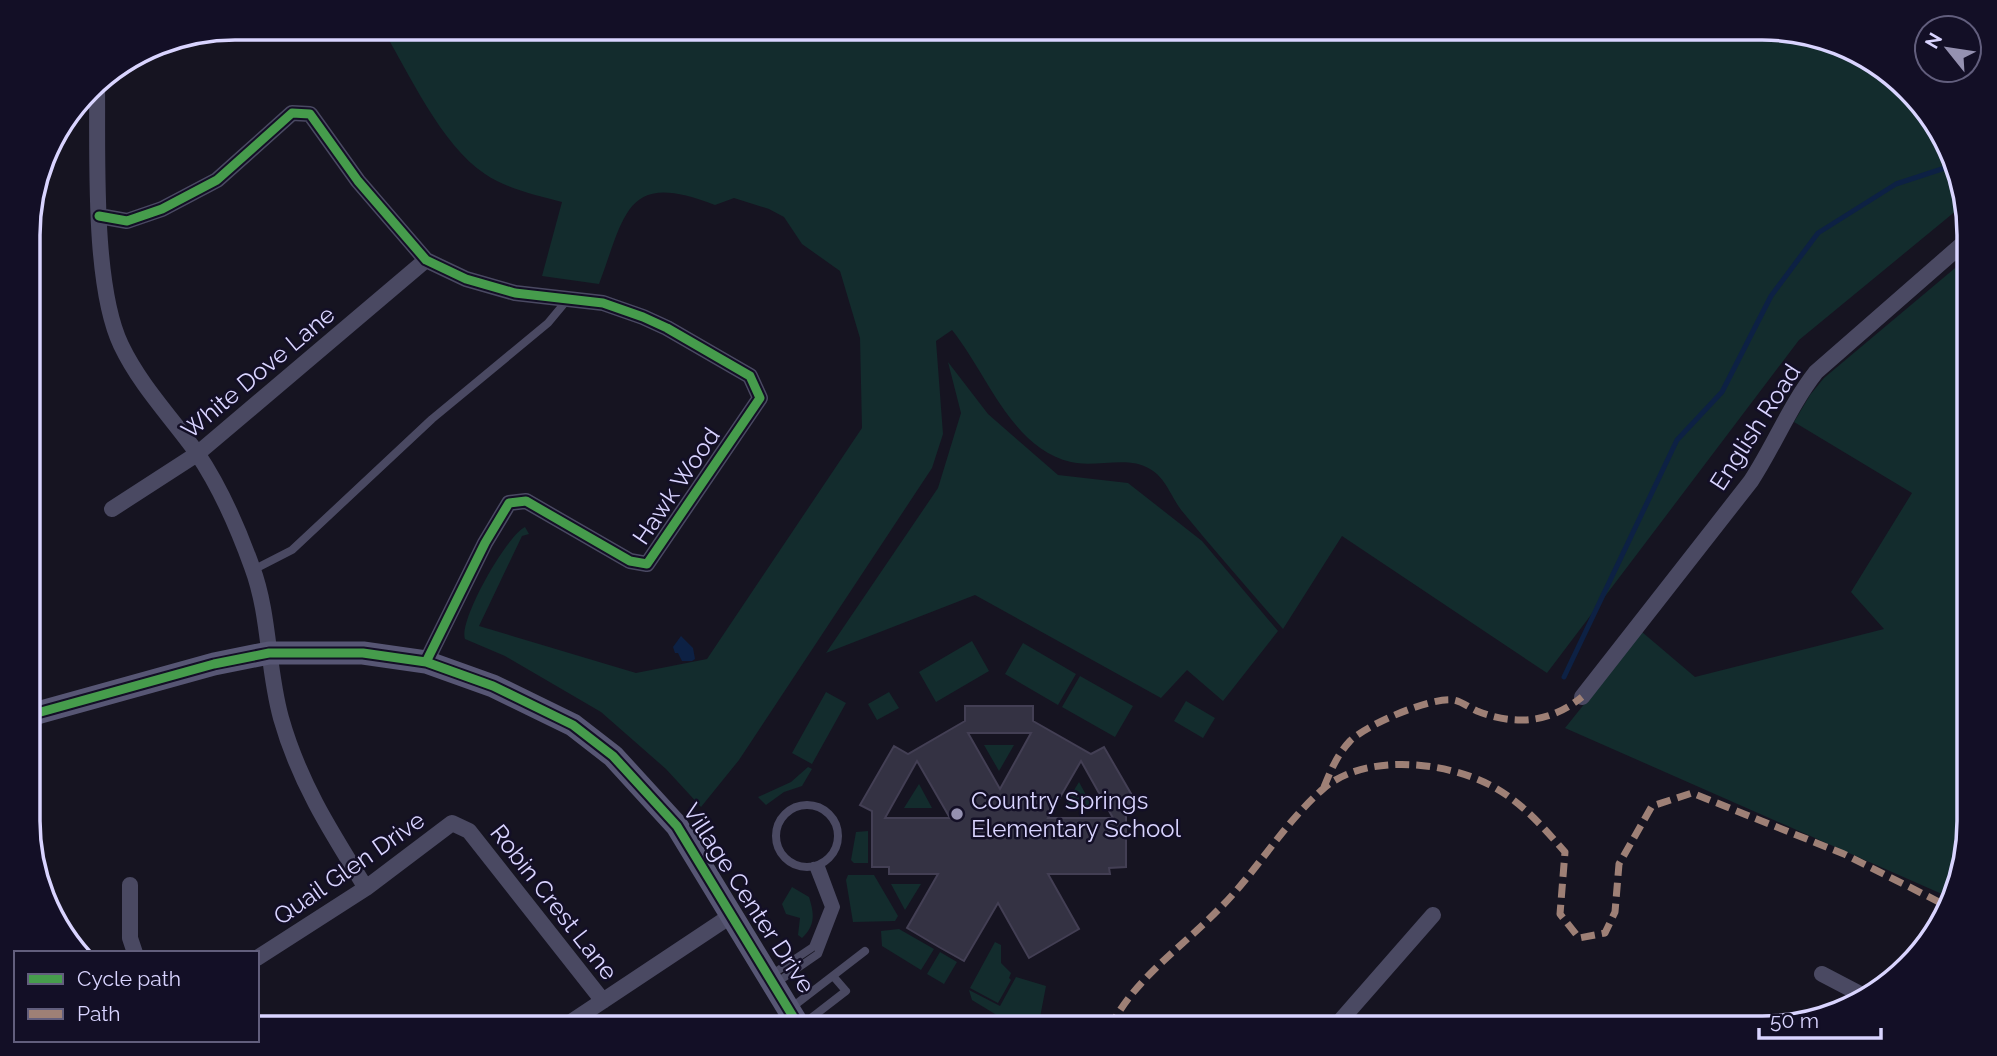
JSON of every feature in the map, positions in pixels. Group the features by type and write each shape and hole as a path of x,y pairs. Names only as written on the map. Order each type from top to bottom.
{"street":[{"path":"97,97 99,216 107,294 120,343 148,391 197,454 218,490 262,593 269,653 281,717 313,803 366,888"},
{"path":"99,216 127,221 162,209 217,180 292,113 310,114 358,181 426,260 466,279 515,293 569,298"},
{"name":"English Road","path":"1582,697 1751,481 1770,452 1801,391 1816,372 1957,249"},
{"name":"White Dove Lane","path":"112,509 197,454 426,260"},
{"name":"Hawk Wood","path":"426,662 485,544 509,503 526,501 629,561 647,564 760,398 750,376 667,328 618,307 569,298"},
{"name":"Village Center Drive","path":"40,712 203,667 269,653 363,653 426,662 493,686 572,725 613,756 677,826 793,1016"},
{"name":"Quail Glen Drive","path":"259,957 366,888 452,823 469,831"},
{"name":"Robin Crest Lane","path":"469,831 603,1000"},
{"path":"130,885 130,938 134,951"},
{"path":"580,1016 732,915"},
{"path":"1345,1015 1433,915"},
{"path":"1822,974 1856,992"}],"lane":[{"path":"253,570 292,550 432,419 548,323 569,298"},
{"path":"802,806 820,808 835,822 838,841 829,858 817,865 790,862 778,846 776,835 784,816 802,806"},
{"path":"771,981 813,947 829,907 817,865"},
{"path":"800,1016 833,976 865,951"},
{"path":"805,1016 846,991 833,976"}],"green space":[{"path":"1762,40 1812,47 1836,55 1870,73 1900,97 1931,138 1950,185 1955,212 1799,340 1547,673 1342,536 1283,629 1182,511 1156,473 1132,463 1071,462 1050,454 1032,442 1002,407 952,330 936,341 943,434 932,468 739,760 701,807 666,769 601,712 505,656 465,639 465,629 476,598 496,561 517,533 525,527 529,534 522,536 479,626 636,673 707,659 862,428 860,338 840,271 802,244 784,217 769,209 734,198 715,205 686,195 663,192 646,196 634,204 624,218 599,284 542,276 562,202 522,191 485,174 454,145 427,107 389,41"},
{"path":"1957,266 1957,821 1950,871 1942,894 1565,728 1642,632 1695,677 1884,629 1851,592 1912,493 1794,422 1824,378"},
{"path":"948,362 988,414 1058,475 1128,483 1202,541 1278,631 1223,701 1187,670 1161,698 975,595 826,653 938,488 961,413"},
{"path":"972,641 989,671 936,702 919,672"},
{"path":"1023,643 1076,674 1058,705 1005,674"},
{"path":"1080,676 1133,706 1115,737 1062,707"},
{"path":"826,692 846,703 812,764 792,753"},
{"path":"889,692 899,708 877,720 868,704"},
{"path":"1186,701 1215,718 1203,738 1174,721"},
{"path":"984,745 1014,745 999,771"},
{"path":"808,767 812,769 802,786 784,792 766,805 758,797 791,782"},
{"path":"1079,782 1093,808 1063,808"},
{"path":"919,784 932,808 904,808"},
{"path":"868,831 868,863 854,863 851,860 856,832"},
{"path":"848,875 874,875 898,916 895,921 853,922 846,880"},
{"path":"891,884 921,884 905,910"},
{"path":"792,887 809,897 812,908 812,924 802,938 798,935 800,918 786,914 782,904"},
{"path":"899,929 934,949 921,970 882,946 881,931"},
{"path":"995,942 1001,945 1001,963 1011,973 1011,980 998,1003 970,988"},
{"path":"940,952 957,962 944,984 927,974"},
{"path":"1016,977 1046,986 1040,1015 997,1016 972,1000 969,990 1000,1006"}],"water":[{"path":"681,636 693,648 695,659 692,661 682,661 678,653 675,653 673,647"}],"building":[{"path":"965,706 1033,706 1033,721 1091,754 1104,747 1137,804 1126,811 1126,867 1109,868 1110,874 1048,874 1079,929 1029,958 998,903 964,961 939,947 907,928 938,874 889,874 889,867 872,867 872,811 860,805 894,746 908,754 965,721","holes":["968,733 1031,733 1000,789","917,761 950,818 885,818","1081,761 1113,818 1048,818"]}],"waterway":[{"path":"1564,677 1677,440 1722,392 1771,296 1818,233 1896,184 1944,168"}],"marked path":[{"path":"1324,787 1338,757 1350,741 1370,727 1415,707 1453,700 1491,716 1518,720 1545,717 1570,706 1582,697"},
{"path":"1117,1015 1145,979 1232,896 1308,803 1340,778 1360,770 1382,766 1405,764 1450,770 1490,785 1522,807 1565,852 1560,914 1579,938 1605,933 1615,912 1619,864 1652,806 1692,793 1844,854 1939,902"}],"cycle path":[{"path":"99,216 127,221 162,209 217,180 292,113 310,114 358,181 426,260 466,279 515,293 603,303 643,317 750,376 760,398 647,564 630,561 526,501 509,503 485,543 426,662"},
{"path":"40,712 214,664 269,653 363,653 426,662 493,686 573,725 613,756 677,826 792,1016"}],"place":[{"name":"Country Springs Elementary School","path":"957,814"}]}
